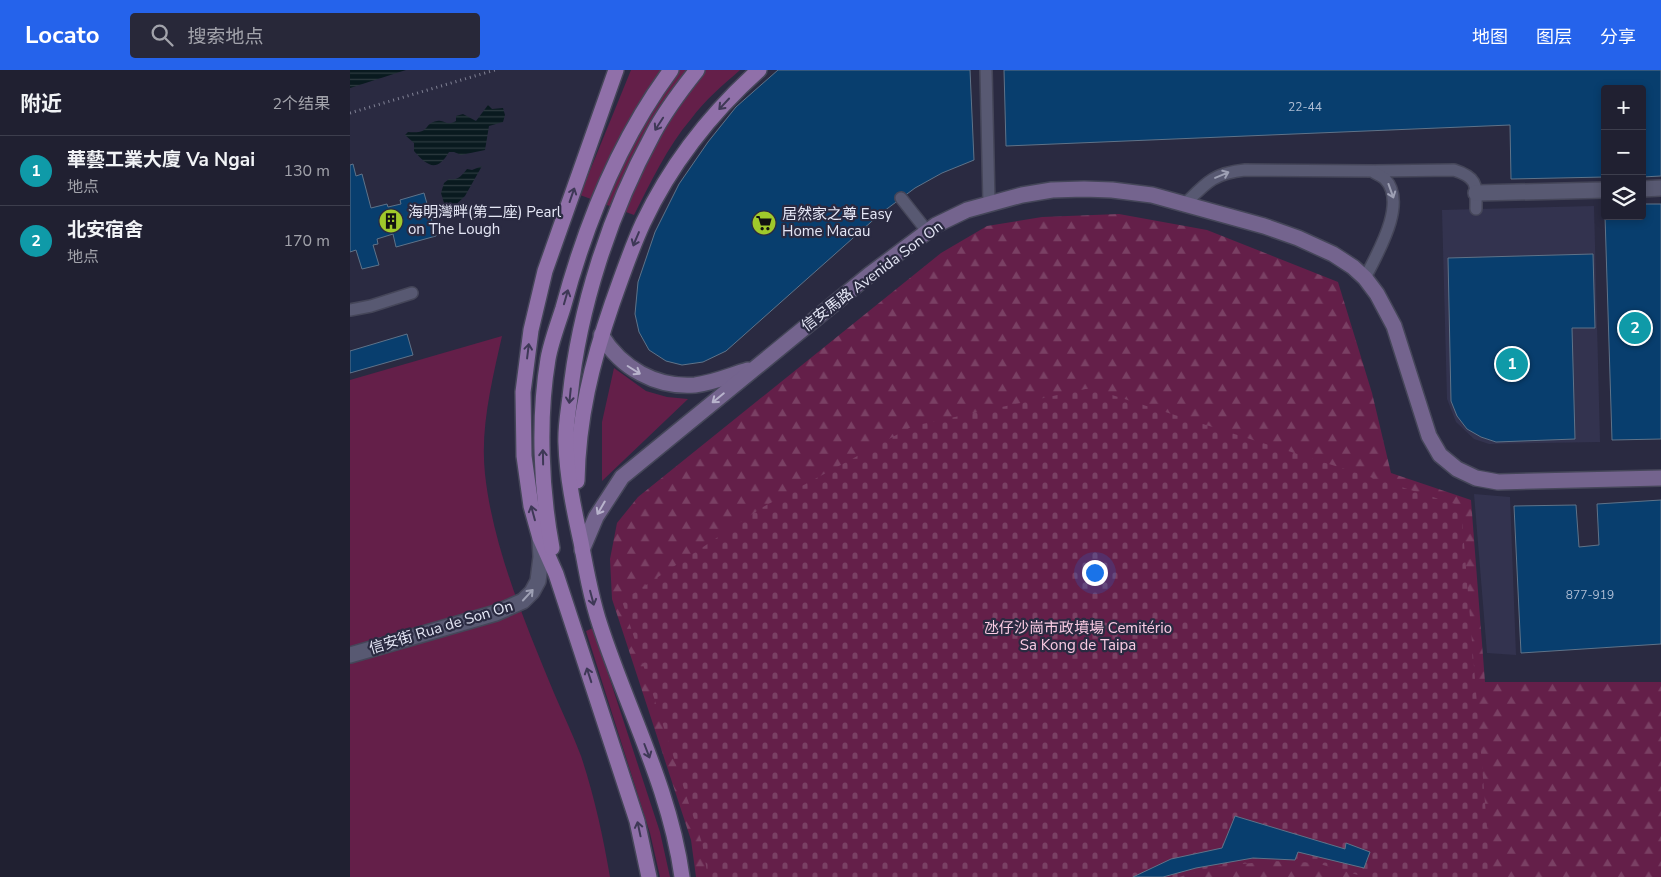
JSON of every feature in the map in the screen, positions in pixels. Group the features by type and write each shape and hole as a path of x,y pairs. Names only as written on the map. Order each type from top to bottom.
{"main road":[{"path":"616,70 545,271 531,330 523,392 524,456 531,506 540,538 556,574 637,821 648,877"},
{"path":"556,574 544,500 543,408 548,358 573,269 599,201 635,124 671,70"},
{"path":"682,877 678,852 661,787 600,627 590,589 570,490 566,444 573,366 588,298 615,213 632,174 654,132 696,70"},
{"path":"582,550 577,490 580,431 586,392 601,335 631,251 661,188 682,155 707,123 759,70"},
{"name":"信安馬路 Avenida Son On","path":"582,550 596,517 622,476 869,275 927,231 966,210 1022,195 1052,190 1112,190 1152,195 1264,226 1298,238 1353,266 1377,294 1394,326 1429,436 1440,454 1457,469 1476,478 1498,482 1661,478"},
{"path":"601,335 610,348 627,365 648,378 664,382 697,384 756,367"}],"street":[{"path":"1646,189 1661,188"},
{"path":"1476,193 1601,190"},
{"name":"信安街 Rua de Son On","path":"350,654 496,613 523,601 532,592 538,581 541,556 540,538"}],"lane":[{"path":"986,70 989,204"},
{"path":"1184,205 1206,183 1229,172 1245,170 1454,170 1467,174 1476,185 1476,209"},
{"path":"1365,278 1380,250 1394,209 1394,198 1390,186 1384,178 1372,171"},
{"path":"901,198 927,231"},
{"path":"350,310 412,293"}],"path":[{"path":"350,113 495,70"}],"shaded area":[{"path":"350,70 406,70 350,88"},
{"path":"488,105 492,109 503,108 505,115 503,122 489,126 485,150 461,155 449,152 440,163 432,165 423,160 414,151 414,143 405,135 408,132 421,132 432,122 453,123 456,121 456,116 463,114 476,121"},
{"path":"482,166 465,196 447,213 441,193 444,183 449,179 460,177 467,169 472,170"},
{"path":"1594,206 1600,442 1489,444 1474,439 1456,422 1447,399 1442,210"},
{"path":"1474,494 1510,497 1516,655 1487,653"}],"green space":[{"path":"631,70 740,70 708,99 682,130 660,165 634,215 580,195"},
{"name":"氹仔沙崗市政墳場 Cemitério Sa Kong de Taipa","path":"1119,214 1207,230 1338,282 1372,393 1391,473 1471,500 1485,682 1661,682 1661,877 696,877 691,840 612,599 610,559 617,523 638,497 941,253 987,226 1042,217"},
{"path":"502,336 494,370 484,439 485,474 489,502 495,530 512,586 581,756 598,816 610,877 350,877 350,380"},
{"path":"614,368 646,391 667,397 688,399 602,481 602,422"},
{"name":"氹仔沙崗市政墳場 Cemitério Sa Kong de Taipa","path":"1090,388 1461,506 1491,877 1365,877 1316,863 1273,861 1212,867 1179,877 708,877 702,843 622,601 763,507 913,426"},
{"path":"593,628 660,832 670,877 660,877 650,833 586,631"}],"building":[{"name":"居然家之尊 Easy Home Macau","path":"778,70 970,70 974,160 942,173 915,188 880,214 726,351 703,362 682,365 666,361 649,350 639,332 635,314 638,282 655,232 679,184 708,142 736,107"},
{"path":"1004,70 1661,70 1661,176 1646,177 1646,85 1601,85 1601,177 1511,179 1510,125 1006,146"},
{"name":"海明灣畔(第二座) Pearl on The Lough","path":"353,164 356,176 362,174 371,208 387,204 388,207 401,204 400,200 424,193 436,236 396,247 393,234 377,239 378,244 373,245 379,265 362,269 356,250 350,252 350,165"},
{"path":"1646,204 1661,204 1661,439 1612,440 1605,220 1646,220"},
{"path":"1593,254 1595,328 1572,328 1575,439 1496,442 1481,437 1467,429 1457,416 1451,401 1448,258"},
{"path":"407,334 413,355 350,373 350,351"},
{"path":"1661,500 1661,644 1521,653 1514,506 1576,505 1579,547 1599,545 1597,504"},
{"path":"1235,816 1345,849 1346,843 1370,852 1364,868 1298,852 1295,860 1253,858 1196,868 1163,877 1133,877 1171,859 1222,848"}],"place":[{"name":"海明灣畔(第二座) Pearl on The Lough","path":"391,221"},
{"name":"居然家之尊 Easy Home Macau","path":"764,223"},
{"name":"北安宿舍","path":"1635,328"},
{"name":"華藝工業大廈 Va Ngai","path":"1512,364"}]}
